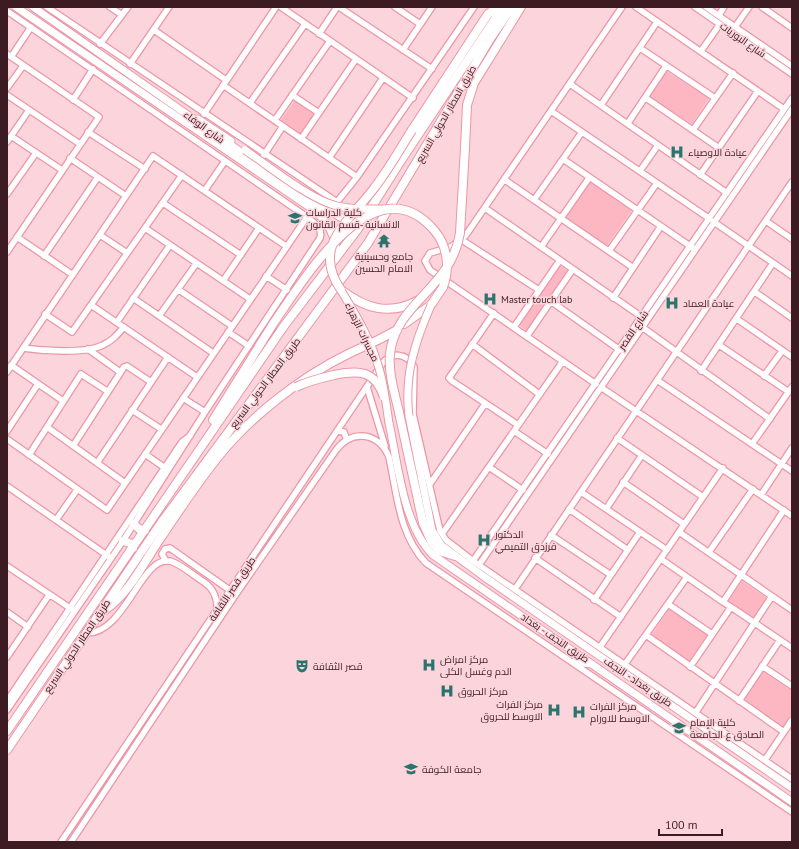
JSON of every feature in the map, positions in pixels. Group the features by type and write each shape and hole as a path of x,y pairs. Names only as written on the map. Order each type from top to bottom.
{"highway":[{"path":"423,297 402,307 384,310 366,306 341,290 333,278 330,267 331,245 341,227 378,184 488,14 498,7"},
{"name":"طريق المطار الحولي السريع","path":"7,731 284,326 357,230 502,7"},
{"name":"طريق المطار الحولي السريع","path":"7,750 161,523 368,243 490,39 512,7"},
{"path":"455,556 439,551 425,529 390,366 392,344 399,324 446,271 457,247 460,234 466,116 474,83 521,7"},
{"path":"98,615 113,603 129,585 208,470 228,445 272,404 327,365 393,332 431,306 440,294 447,274 447,261 443,244 436,232 420,218 401,210 384,209 361,220 337,239 319,259 273,324 186,465 179,481"},
{"path":"296,387 314,380 356,372 364,373 374,379 381,388 384,397"},
{"path":"134,524 139,529 145,530"},
{"path":"123,541 130,543 133,548"},
{"path":"34,691 36,698 43,698"},
{"path":"23,708 30,709 32,714"}],"main road":[{"name":"شارع الوفاء","path":"16,7 311,208 335,233 341,233 346,229 345,220 332,212 321,208 191,118 66,24 33,7"},
{"path":"143,94 154,106 321,221 327,231 331,245"},
{"path":"191,118 204,122 300,187 336,206 352,209 384,209"},
{"path":"332,212 353,207 382,192"},
{"name":"شارع الوفاء","path":"327,223 335,244 337,256"},
{"name":"مجسرات الزهراء","path":"341,290 363,329 375,356 380,373 389,423"},
{"name":"طريق بغداد - النجف","path":"431,306 417,336 410,364 407,393 409,416 432,530 441,545 484,576 519,596 792,788"},
{"name":"طريق النجف - بغداد","path":"389,423 409,517 423,544 439,559 792,802"},
{"path":"574,662 594,665"},
{"path":"760,780 765,776 767,771"},
{"path":"777,791 778,785 783,782"}],"street":[{"path":"110,7 122,14"},
{"path":"100,44 128,7"},
{"path":"130,64 170,7"},
{"path":"204,114 276,7"},
{"path":"281,7 413,98"},
{"path":"319,34 338,7 432,69"},
{"path":"395,7 420,24"},
{"path":"403,50 432,7"},
{"path":"50,8 66,24 100,44 264,155 337,202 357,177 413,98 474,7"},
{"path":"622,7 505,180 462,240 446,249 430,253 426,258 425,265 430,270 599,386 723,468 792,516"},
{"path":"636,7 784,109"},
{"name":"شارع البوريات","path":"695,7 792,74"},
{"name":"شارع البوريات","path":"706,7 792,66"},
{"path":"719,15 724,7"},
{"path":"735,26 749,7"},
{"path":"762,7 771,9 792,28"},
{"path":"7,11 307,217 320,230 320,238 287,290 205,412 123,541 109,557"},
{"path":"602,105 656,22"},
{"path":"250,103 305,24"},
{"path":"701,51 720,24"},
{"path":"7,252 99,117 9,56 31,27"},
{"path":"154,30 225,82 250,103 357,177"},
{"path":"275,120 330,41"},
{"path":"640,48 715,98"},
{"path":"301,139 356,59"},
{"path":"7,88 23,66"},
{"path":"628,123 666,66"},
{"path":"73,100 93,69"},
{"path":"693,130 733,73"},
{"path":"329,158 383,78"},
{"path":"570,84 727,193"},
{"path":"700,175 758,91"},
{"path":"7,95 80,144"},
{"path":"292,95 319,113"},
{"path":"646,98 719,148"},
{"name":"شارع القصر","path":"712,221 727,193 792,98"},
{"name":"شارع القصر","path":"479,565 562,438 642,327 673,276 792,109"},
{"path":"29,110 9,139 36,153 62,170"},
{"path":"551,111 792,276"},
{"path":"264,155 283,126"},
{"path":"88,132 145,169"},
{"path":"534,200 582,132"},
{"path":"640,171 658,145"},
{"path":"7,194 36,153"},
{"path":"7,372 153,156 286,246"},
{"path":"70,158 126,196"},
{"path":"563,159 693,248"},
{"path":"205,190 225,161"},
{"path":"45,314 72,332 182,175"},
{"path":"44,256 98,177"},
{"path":"541,247 589,178"},
{"path":"505,180 632,267"},
{"path":"515,589 792,182"},
{"path":"609,251 657,183"},
{"path":"163,203 241,255"},
{"path":"485,208 642,317"},
{"path":"7,440 107,510 307,217"},
{"path":"766,221 792,239"},
{"path":"613,298 632,267 661,226"},
{"path":"145,228 196,264 250,299"},
{"path":"224,281 259,228"},
{"path":"100,235 127,254"},
{"path":"17,237 73,275"},
{"path":"462,240 539,290"},
{"path":"117,322 170,245"},
{"path":"514,327 560,260"},
{"path":"701,371 774,263"},
{"path":"159,316 179,290 196,264"},
{"path":"527,336 552,302 573,269"},
{"path":"266,276 287,290"},
{"path":"179,290 232,326"},
{"name":"شارع القصر","path":"599,386 620,350 642,317 664,290"},
{"path":"755,292 792,318"},
{"path":"133,298 213,353"},
{"path":"552,302 620,350"},
{"path":"90,306 117,322 197,377"},
{"path":"494,314 449,378 485,404 518,425"},
{"path":"737,319 792,357"},
{"path":"23,348 42,351 88,349 103,345 115,338 124,327"},
{"path":"642,327 701,371 770,419"},
{"path":"228,332 249,346"},
{"path":"472,344 539,394"},
{"path":"719,344 764,376 790,390 752,444"},
{"path":"88,349 120,372"},
{"path":"764,376 782,350"},
{"name":"طريق قصر الثقافة","path":"61,842 388,357 401,355 412,363 415,371 412,403 413,414 430,484"},
{"path":"97,463 168,357"},
{"path":"442,534 563,361"},
{"path":"11,365 63,401"},
{"path":"73,446 107,391 124,367 127,366 151,382"},
{"path":"29,455 81,374 107,391"},
{"path":"657,380 792,471"},
{"path":"7,431 38,384"},
{"path":"367,387 389,457 403,523 412,545 426,563 574,662 792,812"},
{"path":"183,398 205,412"},
{"path":"485,404 430,484 442,534 446,540 479,565 515,589 519,596 600,647 792,778"},
{"path":"132,410 161,430"},
{"path":"47,427 125,483"},
{"path":"338,431 346,434 346,440 354,436 366,436 377,440 385,448"},
{"path":"514,431 548,454"},
{"path":"7,710 109,557 182,442 190,436"},
{"name":"شارع القصر","path":"474,561 548,454 562,438"},
{"path":"617,438 703,497"},
{"name":"طريق قصر الثقافة","path":"70,842 236,594 336,450 346,440"},
{"path":"761,495 792,448"},
{"path":"145,454 165,468"},
{"path":"606,508 642,455"},
{"path":"489,467 523,490"},
{"path":"600,647 723,468"},
{"path":"623,482 684,524"},
{"path":"7,486 109,557"},
{"path":"709,552 753,489"},
{"path":"56,520 77,490"},
{"path":"581,492 666,550"},
{"path":"569,509 628,550"},
{"path":"723,602 784,510"},
{"path":"594,600 640,532"},
{"path":"679,532 792,610"},
{"path":"551,535 611,575"},
{"path":"166,561 162,554 165,549 170,548 230,591"},
{"path":"535,558 594,600 621,617"},
{"path":"661,558 792,648"},
{"path":"86,633 99,631 106,626 126,605 154,566 166,561 174,563 209,586 216,600 217,611"},
{"path":"7,566 73,610"},
{"path":"625,664 687,577"},
{"path":"8,654 49,595"},
{"path":"696,712 772,596"},
{"path":"668,604 712,634"},
{"path":"690,667 731,607"},
{"path":"7,701 73,610"},
{"path":"7,612 28,627"},
{"path":"646,636 784,732"},
{"path":"740,700 780,640"},
{"path":"762,666 792,686"},
{"path":"765,760 792,720"},
{"path":"130,738 137,743"}],"shaded area":[{"path":"666,71 709,98 692,124 650,97"},
{"path":"295,100 316,116 301,137 280,121"},
{"path":"590,181 632,210 606,247 565,217"},
{"path":"559,265 568,271 527,331 519,325"},
{"path":"742,581 767,598 753,618 728,602"},
{"path":"669,609 707,635 689,662 651,636"},
{"path":"762,671 792,691 792,713 783,727 744,699"}],"place":[{"name":"عيادة الاوصياء","path":"677,152"},
{"name":"كلية الدراسات الانسانية -قسم القانون","path":"295,218"},
{"name":"جامع وحسينية الامام الحسين","path":"384,241"},
{"name":"Master touch lab","path":"490,299"},
{"name":"عيادة العماد","path":"672,303"},
{"name":"الدكتور فرزدق التميمي","path":"484,540"},
{"name":"مركز امراض الدم وغسل الكلى","path":"429,665"},
{"name":"قصر الثقافة","path":"302,666"},
{"name":"مركز الحروق","path":"447,691"},
{"name":"مركز الفرات الاوسط للحروق","path":"554,710"},
{"name":"مركز الفرات الاوسط للاورام","path":"579,712"},
{"name":"كلية الإمام الصادق ع الجامعة","path":"679,728"},
{"name":"جامعة الكوفة","path":"411,769"}]}
